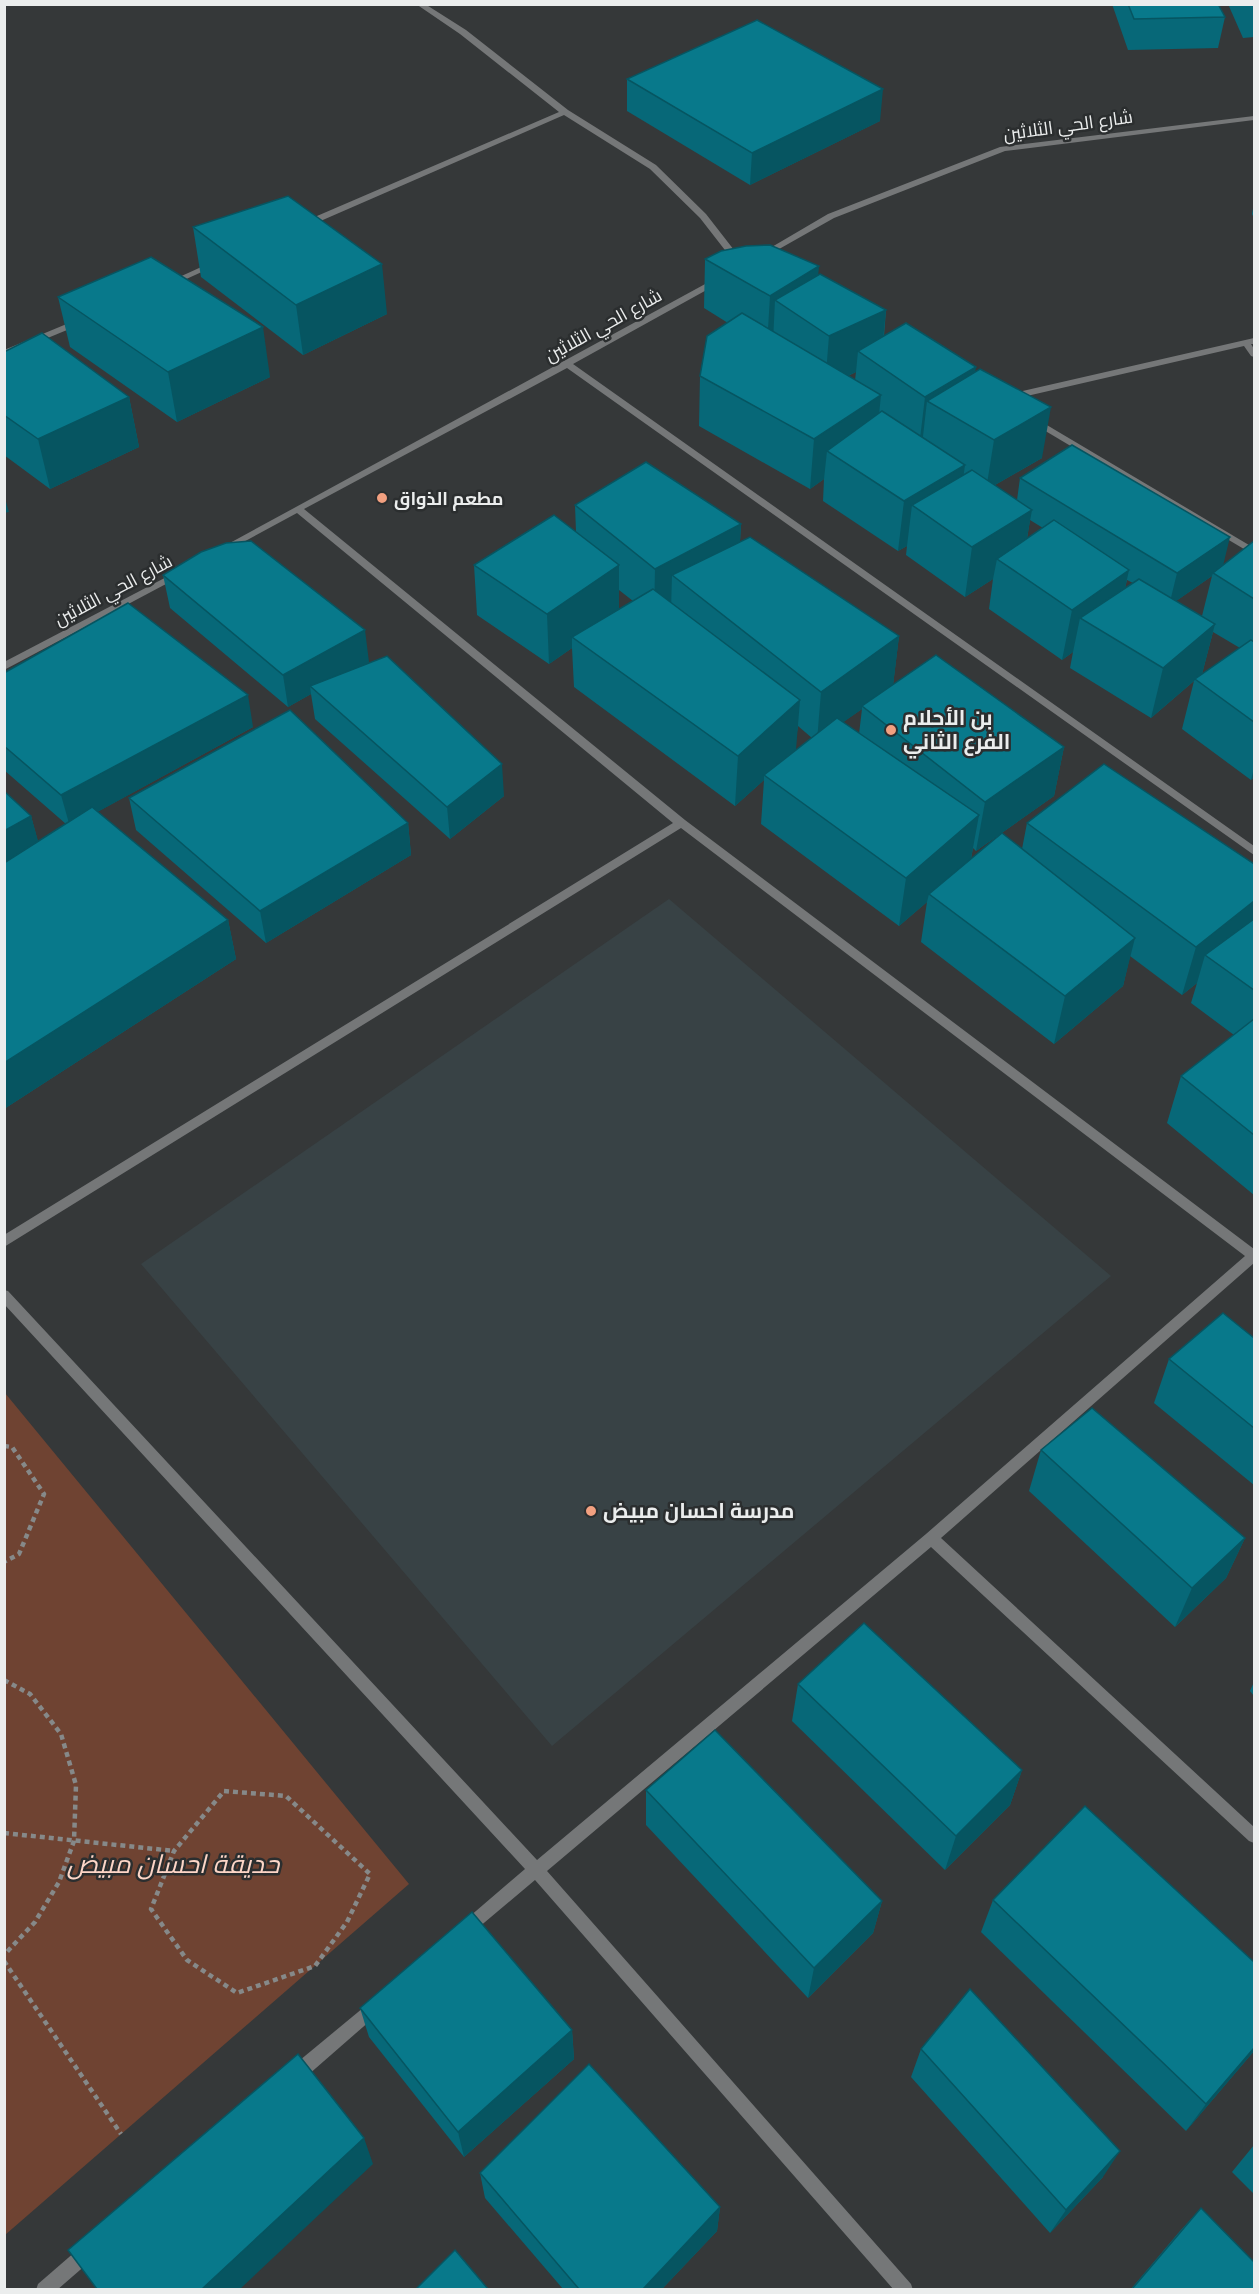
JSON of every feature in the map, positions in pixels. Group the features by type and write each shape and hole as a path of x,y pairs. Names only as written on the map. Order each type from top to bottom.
{"street":[{"path":"419,4 463,32 565,112 653,167 703,216 741,266"},
{"path":"293,230 565,112"},
{"name":"شارع الحي الثلاثين","path":"214,554 567,364 831,216 1003,148 1254,118"},
{"path":"758,257 768,263"},
{"path":"154,290 218,263"},
{"path":"4,353 90,317"},
{"path":"1009,406 999,400 1250,341 1254,354"},
{"path":"567,364 1254,851"},
{"path":"1029,418 1254,552"},
{"path":"298,509 681,823 1254,1256 931,1538 454,1940"},
{"name":"شارع الحي الثلاثين","path":"4,667 183,571"},
{"path":"4,1242 681,823"},
{"path":"4,1295 536,1870 905,2289"},
{"path":"931,1538 1254,1836"},
{"path":"281,2087 381,2002"},
{"path":"44,2289 99,2243"}],"path":[{"path":"4,1446 12,1447 44,1494 18,1554 4,1562"},
{"path":"4,1680 30,1695 61,1734 76,1785 74,1841 59,1882 35,1922 4,1955"},
{"path":"224,1791 286,1796 370,1874 347,1922 315,1966 237,1993 187,1960 152,1909 174,1851 224,1791"},
{"path":"4,1833 174,1851"},
{"path":"4,1961 121,2134"}],"shaded area":[{"name":"مدرسة احسان مبيض","path":"669,899 1111,1276 552,1746 141,1264"}],"green space":[{"name":"حديقة احسان مبيض","path":"5,1393 409,1884 4,2235"}],"building":[{"path":"1128,4 1218,4 1225,17 1134,19"},
{"path":"757,20 883,89 752,153 627,79"},
{"path":"288,196 382,264 296,305 193,227"},
{"path":"770,245 819,266 770,296 705,259 721,251 746,246"},
{"path":"151,257 263,327 168,372 58,297"},
{"path":"820,274 886,310 829,336 775,300"},
{"path":"742,313 881,395 814,439 700,376 707,336"},
{"path":"906,323 976,367 925,397 858,351"},
{"path":"42,333 129,397 38,439 4,415 4,352"},
{"path":"980,369 1051,407 994,440 927,401"},
{"path":"882,411 965,465 904,501 827,451"},
{"path":"1072,445 1230,537 1177,573 1020,478"},
{"path":"646,462 741,524 655,569 575,505"},
{"path":"972,470 1032,510 972,547 912,505"},
{"path":"554,515 619,565 547,614 474,565"},
{"path":"1054,520 1129,570 1072,610 997,559"},
{"path":"750,537 899,636 821,692 672,575"},
{"path":"251,541 365,630 283,675 163,575 201,552 226,543"},
{"path":"1254,541 1254,599 1213,573"},
{"path":"1139,579 1215,624 1163,668 1080,618"},
{"path":"653,589 800,700 738,756 572,637"},
{"path":"128,603 248,695 61,795 4,746 4,673"},
{"path":"1251,640 1254,642 1254,722 1195,679"},
{"path":"936,655 1064,747 985,802 862,706"},
{"path":"387,656 502,764 447,807 310,686"},
{"path":"290,710 408,823 260,911 129,798"},
{"path":"837,718 979,815 906,878 764,775"},
{"path":"1104,764 1254,864 1254,901 1196,947 1027,823"},
{"path":"4,791 31,816 4,831"},
{"path":"92,807 228,920 4,1063 4,863"},
{"path":"1002,833 1135,938 1065,996 929,894"},
{"path":"1254,919 1254,990 1205,955"},
{"path":"1254,1019 1254,1135 1181,1076"},
{"path":"1223,1313 1254,1338 1254,1428 1169,1359"},
{"path":"1092,1408 1245,1538 1192,1588 1041,1450"},
{"path":"864,1623 1022,1770 956,1836 798,1684"},
{"path":"715,1730 882,1901 814,1968 646,1790"},
{"path":"1085,1806 1254,1962 1254,2048 1206,2104 993,1900"},
{"path":"472,1912 572,2030 458,2132 360,2008"},
{"path":"970,1989 1120,2151 1066,2210 921,2049"},
{"path":"298,2054 364,2138 202,2289 97,2289 68,2250"},
{"path":"589,2064 720,2207 643,2289 579,2289 480,2173"},
{"path":"1201,2208 1254,2262 1254,2289 1132,2289"},
{"path":"455,2250 488,2289 416,2289"}],"place":[{"name":"مطعم الذواق","path":"382,498"},
{"name":"بن الأحلام الفرع الثاني","path":"891,730"},
{"name":"مدرسة احسان مبيض","path":"591,1511"}]}
